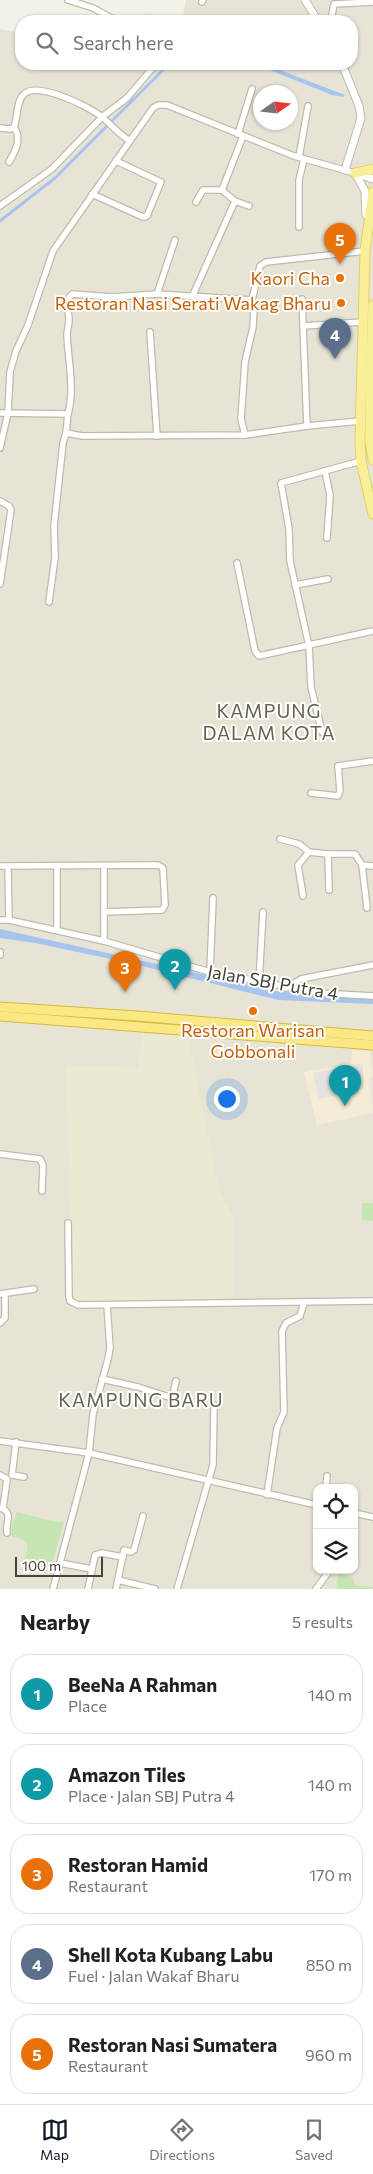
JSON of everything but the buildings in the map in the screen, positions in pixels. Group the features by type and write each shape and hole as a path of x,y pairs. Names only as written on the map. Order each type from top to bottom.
{"highway":[{"path":"0,1006 373,1036"},
{"path":"0,1016 373,1044"}],"main road":[{"path":"355,173 373,170"},
{"path":"373,192 365,251 360,421 361,461 373,514"},
{"path":"373,305 370,357 373,457"},
{"path":"370,357 373,368"}],"street":[{"path":"68,0 93,8 106,15"},
{"path":"305,0 314,15"},
{"path":"332,15 335,3 373,2"},
{"path":"0,206 52,169 128,98 151,70"},
{"path":"344,70 359,106 361,118 345,170"},
{"path":"222,190 252,90"},
{"path":"9,162 16,151 18,138 14,126 22,95 28,91 57,94 104,119 129,140"},
{"path":"0,448 8,413 8,391 16,351 28,325 53,251 153,108 162,104 301,158 373,178"},
{"path":"299,227 299,180 308,106"},
{"path":"0,128 10,129 14,126"},
{"path":"92,194 147,216 161,182 116,161"},
{"path":"355,173 366,191 366,235"},
{"path":"196,202 203,190 222,190 235,201 250,206"},
{"path":"192,297 235,201"},
{"path":"157,294 175,240"},
{"path":"246,435 241,419 245,362 255,312 252,300 258,269 262,263 365,251"},
{"path":"49,602 55,558 54,526 63,442 70,400 67,335 69,297 77,293 112,297 157,294 252,300"},
{"path":"302,299 306,426"},
{"path":"303,326 362,322"},
{"path":"150,332 157,436"},
{"path":"0,413 68,414"},
{"path":"66,433 82,436 246,435 306,426 360,421"},
{"path":"322,732 311,687 309,646 290,561 289,530 281,483 361,461"},
{"path":"325,471 330,495 327,538"},
{"path":"0,501 9,506 11,510 0,584"},
{"path":"237,564 257,654 260,656 373,631"},
{"path":"296,585 328,579"},
{"path":"311,793 338,796 340,791 338,766 373,761"},
{"path":"280,839 299,844 309,852 355,854 362,865 367,908"},
{"path":"302,896 298,865 309,852"},
{"path":"328,854 330,890"},
{"path":"362,865 373,866"},
{"path":"0,866 161,866 164,871 164,908 159,911 104,912"},
{"path":"104,866 104,941"},
{"path":"8,867 9,920"},
{"path":"57,867 57,930"},
{"path":"210,972 213,898"},
{"path":"259,982 263,912"},
{"name":"Jalan SBJ Putra 4","path":"0,920 9,920 104,941 210,972 286,988 319,993 373,996"},
{"path":"286,988 301,979 373,964"},
{"path":"0,1154 40,1159 43,1165 42,1191"},
{"path":"68,1223 70,1301 78,1305 373,1301"},
{"path":"0,1323 5,1318 3,1294 34,1289"},
{"path":"267,1495 277,1428 284,1412 282,1331 286,1323 300,1316 304,1303"},
{"path":"53,1589 89,1453 90,1434 110,1348 107,1305"},
{"path":"102,1379 138,1387 169,1397 173,1394 176,1382"},
{"path":"177,1589 214,1453 214,1405"},
{"path":"0,1440 89,1453 313,1504"},
{"path":"16,1442 12,1475 24,1477"},
{"path":"0,1475 8,1479 2,1508 9,1516 6,1533"},
{"path":"326,1484 327,1476"},
{"path":"358,1514 373,1517"},
{"path":"116,1589 124,1550 131,1552 135,1548 142,1516"},
{"path":"88,1589 94,1557 98,1553 123,1557"},
{"path":"60,1563 91,1569"},
{"path":"316,1589 327,1574"},
{"path":"118,1580 155,1589"}],"shaded area":[{"path":"186,0 373,0 373,1589 0,1589 0,29 15,32 15,70 358,70 358,15 183,15"},
{"path":"142,1034 183,1035 189,1042 219,1191 233,1216 233,1298 73,1304 66,1065 138,1068"},
{"path":"352,1050 370,1051 373,1077 369,1079 373,1113 317,1125 304,1072 351,1064"},
{"path":"363,1063 363,1089 319,1099 313,1073"}],"green space":[{"path":"362,1203 373,1203 373,1221 362,1220"},
{"path":"17,1512 52,1521 64,1522 52,1564 37,1561 35,1566 24,1562 28,1546 23,1539 12,1537 10,1533"},
{"path":"339,1574 353,1579 355,1585 373,1587 373,1589 336,1589"}],"water":[{"path":"161,70 165,70 56,179 0,223 0,219 54,177"},
{"path":"270,70 280,70 345,95 343,97 332,95"},
{"path":"0,929 277,991 373,999 373,1004 278,1000 130,963 35,943 0,938"}],"place":[{"name":"Restoran Nasi Sumatera","path":"340,264"},
{"name":"Kaori Cha","path":"340,278"},
{"name":"Restoran Nasi Serati Wakag Bharu","path":"341,303"},
{"name":"Shell Kota Kubang Labu","path":"335,359"},
{"name":"Amazon Tiles","path":"175,990"},
{"name":"Restoran Hamid","path":"125,992"},
{"name":"Restoran Warisan Gobbonali","path":"253,1011"},
{"name":"BeeNa A Rahman","path":"345,1106"}],"district":[{"name":"KAMPUNG DALAM KOTA","path":"269,721"},
{"name":"KAMPUNG BARU","path":"141,1399"}]}
